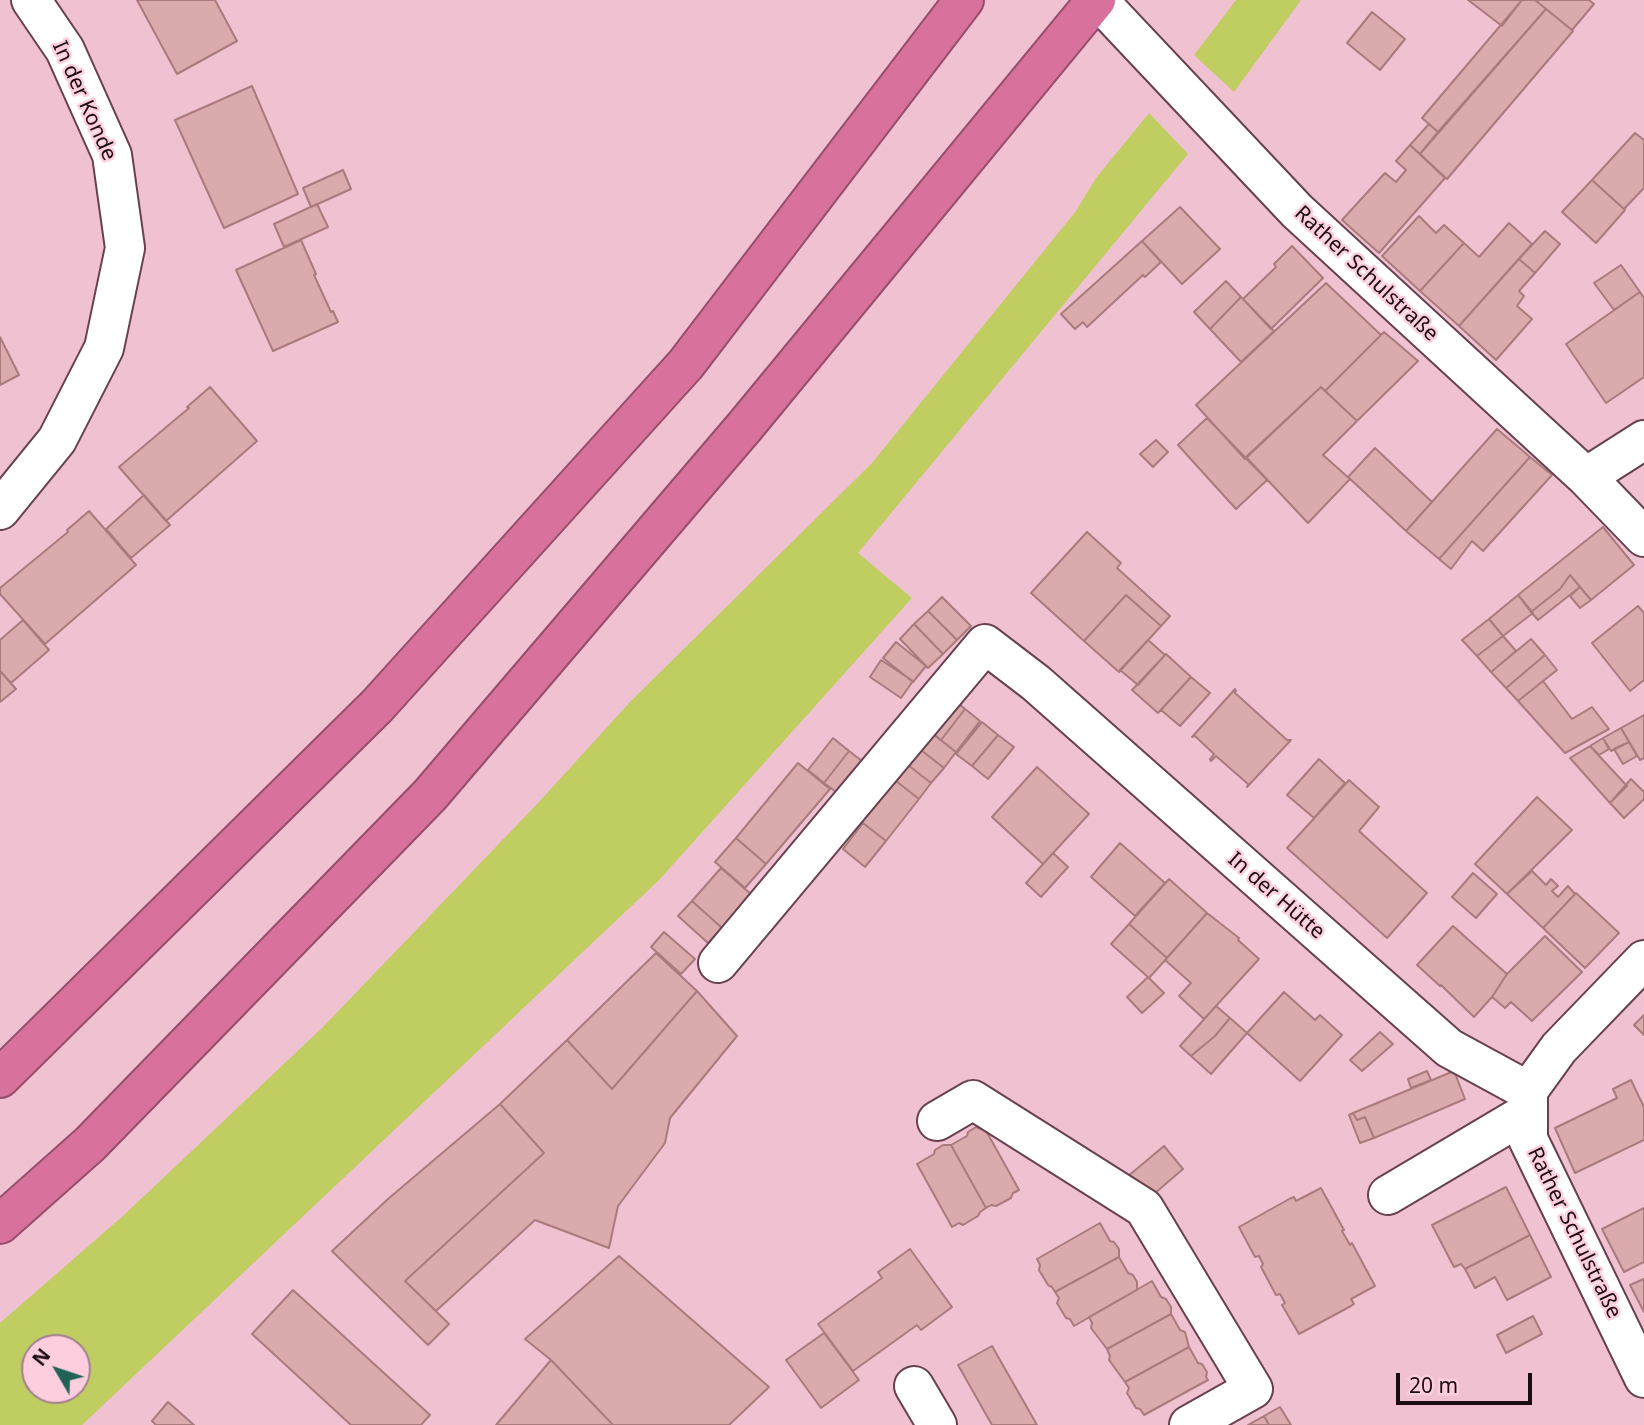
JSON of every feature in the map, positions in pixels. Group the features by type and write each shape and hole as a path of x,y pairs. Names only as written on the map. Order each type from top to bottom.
{"highway":[{"path":"0,1078 377,706 687,363 964,0"},
{"path":"0,1224 90,1144 429,795 746,425 1097,0"}],"street":[{"name":"In der Konde","path":"0,510 57,440 104,348 125,248 112,155 65,50 31,0"},
{"name":"Rather Schulstraße","path":"1097,0 1297,211 1586,477 1644,537"},
{"path":"1586,477 1644,440"},
{"name":"In der Hütte","path":"718,962 985,644 1036,683 1449,1048 1528,1102"},
{"path":"1388,1195 1528,1102 1559,1048 1644,960"},
{"path":"937,1121 972,1100 1144,1208 1253,1389 1189,1425"},
{"name":"Rather Schulstraße","path":"1528,1102 1528,1139 1644,1378"},
{"path":"914,1386 937,1425"}],"green space":[{"path":"1236,0 1301,0 1234,92 1194,55"},
{"path":"1149,113 1188,154 858,553 912,598 660,879 82,1425 0,1425 0,1323 124,1215 323,1027 538,803 630,702 872,463 1076,211 1096,178"}],"building":[{"path":"137,0 215,0 237,41 177,74"},
{"path":"1468,0 1522,0 1502,26"},
{"path":"1522,0 1535,0 1546,9 1438,132 1422,118"},
{"path":"1535,0 1589,0 1594,4 1572,30"},
{"path":"1546,9 1573,31 1447,179 1420,154"},
{"path":"1372,12 1405,39 1380,70 1347,43"},
{"path":"252,86 298,194 224,228 175,120"},
{"path":"1429,124 1438,132 1420,154 1410,145"},
{"path":"1635,133 1644,140 1644,188 1624,209 1592,180"},
{"path":"1410,145 1445,178 1379,253 1342,220 1385,173 1396,182 1406,170 1396,161"},
{"path":"343,170 351,189 311,207 303,188"},
{"path":"1592,180 1625,210 1596,243 1562,212"},
{"path":"317,204 328,227 284,247 274,224"},
{"path":"1180,207 1220,249 1182,284 1142,241"},
{"path":"1419,216 1436,233 1444,225 1464,243 1420,291 1382,256"},
{"path":"1509,223 1532,244 1459,326 1420,291 1464,243 1479,257"},
{"path":"1545,231 1560,244 1535,273 1519,259"},
{"path":"301,240 316,274 314,275 338,322 273,351 236,270"},
{"path":"1142,241 1161,262 1145,277 1143,275 1087,327 1083,322 1075,329 1061,314"},
{"path":"1292,246 1323,278 1271,329 1243,299 1276,267 1274,264"},
{"path":"1519,259 1535,273 1519,291 1524,296 1517,306 1532,319 1496,360 1459,326"},
{"path":"1621,265 1640,292 1614,310 1594,283"},
{"path":"1226,281 1241,297 1210,329 1194,312"},
{"path":"1326,283 1381,335 1325,391 1321,387 1245,459 1196,405"},
{"path":"1640,292 1644,298 1644,377 1606,403 1566,344"},
{"path":"1241,297 1274,331 1241,362 1210,329"},
{"path":"1384,332 1418,361 1357,421 1325,391"},
{"path":"0,337 19,375 0,385"},
{"path":"210,387 257,441 166,521 119,467"},
{"path":"1321,387 1357,421 1323,455 1350,479 1308,523 1246,457"},
{"path":"1207,418 1267,480 1236,509 1178,445"},
{"path":"1497,429 1530,457 1439,559 1406,531"},
{"path":"1156,440 1168,452 1153,467 1140,454"},
{"path":"1375,448 1432,502 1406,531 1348,477"},
{"path":"1530,457 1552,475 1483,551 1472,541 1451,569 1439,559"},
{"path":"144,495 170,525 131,558 106,529"},
{"path":"89,511 136,565 45,644 0,594 0,588 68,532 67,530"},
{"path":"1603,527 1634,565 1591,600 1570,575 1560,589 1531,612 1518,595"},
{"path":"1087,532 1121,563 1117,568 1170,616 1161,626 1126,595 1084,641 1031,593"},
{"path":"1570,575 1580,587 1538,620 1531,612 1560,589"},
{"path":"1580,587 1591,600 1580,608 1570,596"},
{"path":"1126,595 1161,626 1119,672 1084,641"},
{"path":"1518,595 1533,613 1503,636 1489,619"},
{"path":"942,597 971,626 957,640 928,611"},
{"path":"1638,606 1644,613 1644,680 1630,691 1592,643"},
{"path":"928,611 957,640 943,654 914,624"},
{"path":"1489,619 1503,636 1477,656 1462,640"},
{"path":"23,620 49,650 11,683 0,671 0,640"},
{"path":"914,624 943,654 928,668 900,639"},
{"path":"1503,636 1516,651 1491,672 1477,656"},
{"path":"1531,639 1545,655 1506,688 1491,672"},
{"path":"1148,640 1165,655 1138,685 1120,670"},
{"path":"896,642 926,666 913,682 883,658"},
{"path":"1166,654 1191,677 1158,713 1132,690"},
{"path":"1545,655 1557,670 1518,701 1506,688"},
{"path":"881,660 913,681 901,698 870,677"},
{"path":"0,671 16,689 0,702"},
{"path":"1191,677 1210,693 1180,726 1161,710"},
{"path":"1543,681 1572,719 1592,707 1609,729 1565,753 1518,701"},
{"path":"1235,689 1234,692 1287,740 1291,740 1247,787 1248,784 1216,756 1211,761 1214,754 1195,736 1192,737"},
{"path":"951,697 965,709 941,740 926,728"},
{"path":"965,709 980,721 956,752 941,740"},
{"path":"1644,715 1644,758 1640,760 1621,728"},
{"path":"982,722 998,735 972,766 956,754"},
{"path":"924,727 956,752 944,768 912,743"},
{"path":"1621,728 1629,742 1611,751 1603,738"},
{"path":"998,735 1014,747 988,779 972,766"},
{"path":"833,738 849,751 824,783 808,770"},
{"path":"1603,738 1609,749 1599,755 1590,746"},
{"path":"1629,742 1637,756 1623,764 1614,749"},
{"path":"912,743 944,768 931,783 899,758"},
{"path":"1590,746 1627,786 1610,803 1570,758"},
{"path":"849,751 866,764 840,795 824,783"},
{"path":"899,758 931,783 919,799 887,774"},
{"path":"1319,759 1345,783 1314,818 1287,795"},
{"path":"798,763 830,789 766,864 736,838"},
{"path":"1037,767 1089,814 1043,864 992,817"},
{"path":"887,774 919,799 886,841 854,816"},
{"path":"1631,779 1644,792 1644,799 1624,818 1610,803"},
{"path":"1349,780 1379,807 1359,831 1427,893 1387,938 1287,848"},
{"path":"1537,797 1572,830 1507,894 1475,864"},
{"path":"863,823 886,841 865,867 843,849"},
{"path":"736,838 766,864 745,888 715,862"},
{"path":"1120,843 1165,883 1135,916 1091,877"},
{"path":"1053,853 1068,867 1041,897 1026,883"},
{"path":"721,868 752,895 722,928 692,901"},
{"path":"1532,871 1546,885 1551,879 1558,886 1552,891 1558,897 1568,886 1575,894 1543,928 1507,894"},
{"path":"1473,873 1497,894 1476,918 1452,897"},
{"path":"1169,879 1207,913 1167,958 1129,924"},
{"path":"1576,893 1619,933 1585,968 1543,928"},
{"path":"692,901 722,928 708,943 678,916"},
{"path":"1207,913 1239,938 1238,940 1259,959 1204,1019 1179,996 1191,983 1165,960"},
{"path":"1129,924 1167,958 1149,978 1111,944"},
{"path":"1453,926 1507,974 1492,997 1474,1017 1417,965"},
{"path":"664,932 695,959 681,974 651,947"},
{"path":"1545,936 1582,972 1532,1021 1511,1002 1505,1008 1492,997 1507,974"},
{"path":"656,953 697,991 612,1089 567,1040"},
{"path":"1148,977 1164,993 1142,1013 1127,997"},
{"path":"697,991 737,1036 670,1118 665,1143 618,1206 609,1248 535,1220 436,1311 405,1281 544,1153 500,1104 567,1040 612,1089"},
{"path":"1284,992 1315,1020 1320,1015 1342,1035 1300,1081 1247,1033"},
{"path":"1216,1006 1230,1018 1215,1036 1191,1056 1180,1046"},
{"path":"1644,1015 1644,1035 1634,1025"},
{"path":"1230,1018 1247,1033 1211,1074 1191,1056 1215,1036"},
{"path":"1380,1032 1393,1044 1362,1071 1350,1060"},
{"path":"1427,1071 1431,1080 1411,1088 1408,1079"},
{"path":"1454,1071 1465,1099 1374,1138 1365,1117 1357,1120 1353,1113"},
{"path":"1631,1080 1644,1107 1644,1140 1575,1173 1555,1128 1617,1098 1613,1089"},
{"path":"500,1104 544,1153 405,1281 449,1324 428,1345 332,1251 388,1199"},
{"path":"1353,1113 1357,1120 1365,1117 1374,1138 1360,1143 1349,1115"},
{"path":"976,1127 984,1127 1019,1190 1013,1193 1011,1198 986,1208 951,1145"},
{"path":"943,1145 951,1145 986,1208 963,1225 959,1223 952,1227 917,1164"},
{"path":"1164,1146 1183,1169 1147,1200 1127,1177"},
{"path":"1506,1187 1530,1235 1465,1269 1461,1264 1454,1267 1432,1225"},
{"path":"1321,1188 1344,1230 1342,1231 1350,1245 1352,1243 1375,1286 1351,1299 1354,1304 1351,1306 1299,1334 1282,1305 1285,1303 1280,1294 1276,1295 1261,1267 1263,1264 1259,1256 1255,1257 1239,1227 1291,1198 1294,1197 1296,1201"},
{"path":"1644,1208 1644,1262 1624,1272 1602,1229"},
{"path":"1100,1223 1110,1241 1119,1249 1119,1257 1055,1292 1039,1270 1037,1259"},
{"path":"1530,1235 1551,1277 1507,1300 1495,1277 1475,1288 1465,1269"},
{"path":"910,1249 952,1307 921,1330 917,1325 853,1371 818,1324 882,1278 878,1272"},
{"path":"619,1256 769,1387 729,1425 613,1425 551,1360 525,1339"},
{"path":"1119,1257 1137,1282 1137,1290 1074,1326 1057,1303 1059,1298 1055,1292"},
{"path":"1644,1279 1644,1312 1630,1285"},
{"path":"1152,1281 1161,1297 1166,1299 1171,1307 1171,1314 1107,1349 1091,1328 1089,1317"},
{"path":"293,1290 430,1415 421,1425 351,1425 252,1334"},
{"path":"1171,1314 1180,1330 1185,1332 1189,1347 1125,1382 1109,1360 1107,1349"},
{"path":"1533,1316 1542,1334 1506,1353 1497,1335"},
{"path":"824,1333 859,1380 821,1408 786,1360"},
{"path":"992,1346 1037,1425 992,1425 958,1365"},
{"path":"1189,1347 1207,1372 1208,1380 1144,1415 1127,1393 1129,1388 1125,1382"},
{"path":"551,1360 613,1425 496,1425"},
{"path":"168,1402 194,1425 156,1425 152,1421"},
{"path":"1280,1407 1291,1425 1269,1425 1264,1416"},
{"path":"1264,1416 1269,1425 1248,1425"}]}
